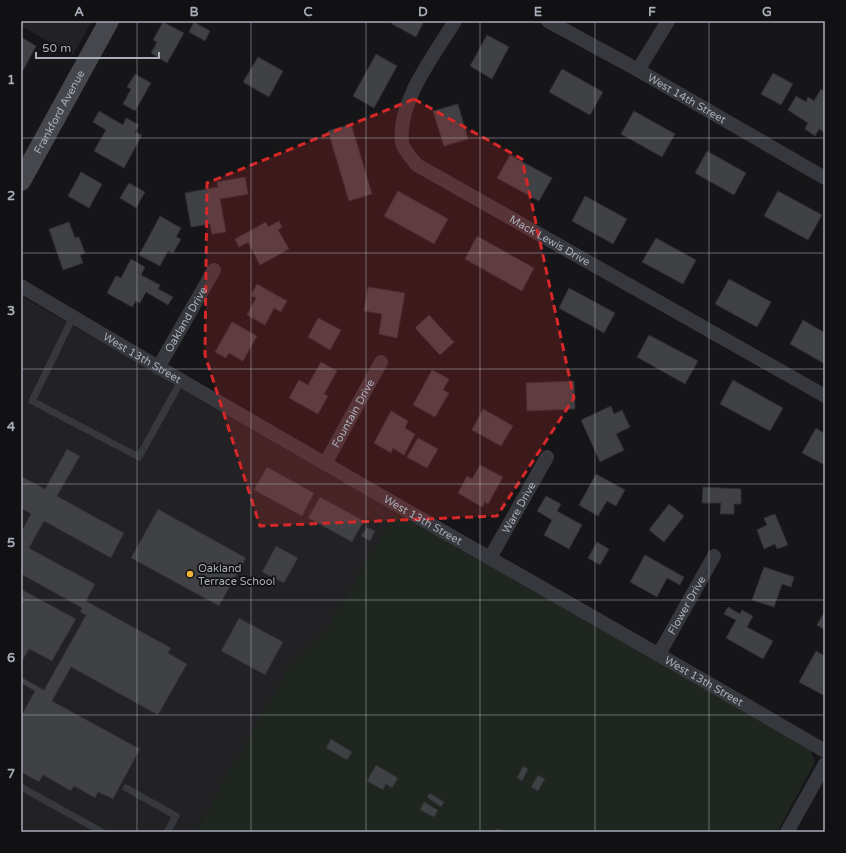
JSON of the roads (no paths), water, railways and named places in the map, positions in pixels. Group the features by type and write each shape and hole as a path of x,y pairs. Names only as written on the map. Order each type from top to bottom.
{"main road":[{"name":"Frankford Avenue","path":"21,181 109,21"}],"street":[{"name":"Mack Lewis Drive","path":"455,21 410,95 404,113 402,143 416,166 825,396"},
{"name":"West 14th Street","path":"548,21 638,70 825,178"},
{"path":"638,70 668,21"},
{"name":"Oakland Drive","path":"158,368 214,270"},
{"name":"West 13th Street","path":"21,286 158,368 659,654 825,751"},
{"name":"Fountain Drive","path":"325,464 381,362"},
{"name":"Ware Drive","path":"490,558 547,457"},
{"name":"Flower Drive","path":"659,654 714,556"},
{"path":"787,832 825,764"}],"lane":[{"path":"73,317 32,401 139,457 181,381"},
{"path":"21,787 102,832"},
{"path":"126,788 176,816 167,832"}],"place":[{"name":"Oakland Terrace School","path":"190,574"}]}
